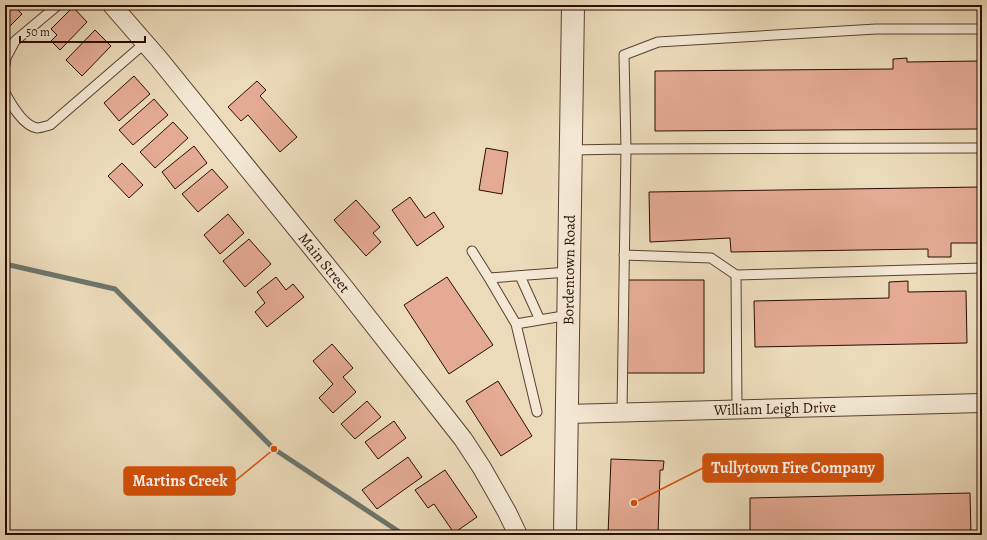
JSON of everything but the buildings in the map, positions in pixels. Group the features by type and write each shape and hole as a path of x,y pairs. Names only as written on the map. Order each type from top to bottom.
{"street":[{"name":"Main Street","path":"112,5 145,43 343,286 463,439 482,468 518,535"},
{"name":"Bordentown Road","path":"565,535 573,5"},
{"name":"William Leigh Drive","path":"567,414 736,408 982,403"}],"lane":[{"path":"5,65 6,58 15,41 58,5"},
{"path":"622,412 626,149 624,55 658,42 876,29 982,29"},
{"path":"5,93 13,108 24,122 37,128 50,125 145,43"},
{"path":"571,150 982,148"},
{"path":"472,252 516,324 536,412"},
{"path":"624,254 711,258 736,275 982,268"},
{"path":"489,278 568,272"},
{"path":"736,275 736,408"},
{"path":"520,276 540,320"},
{"path":"516,324 569,315"}],"waterway":[{"path":"5,264 115,289 274,449 404,535"}],"place":[{"name":"Martins Creek","path":"274,449"},
{"name":"Tullytown Fire Company","path":"634,503"}]}
